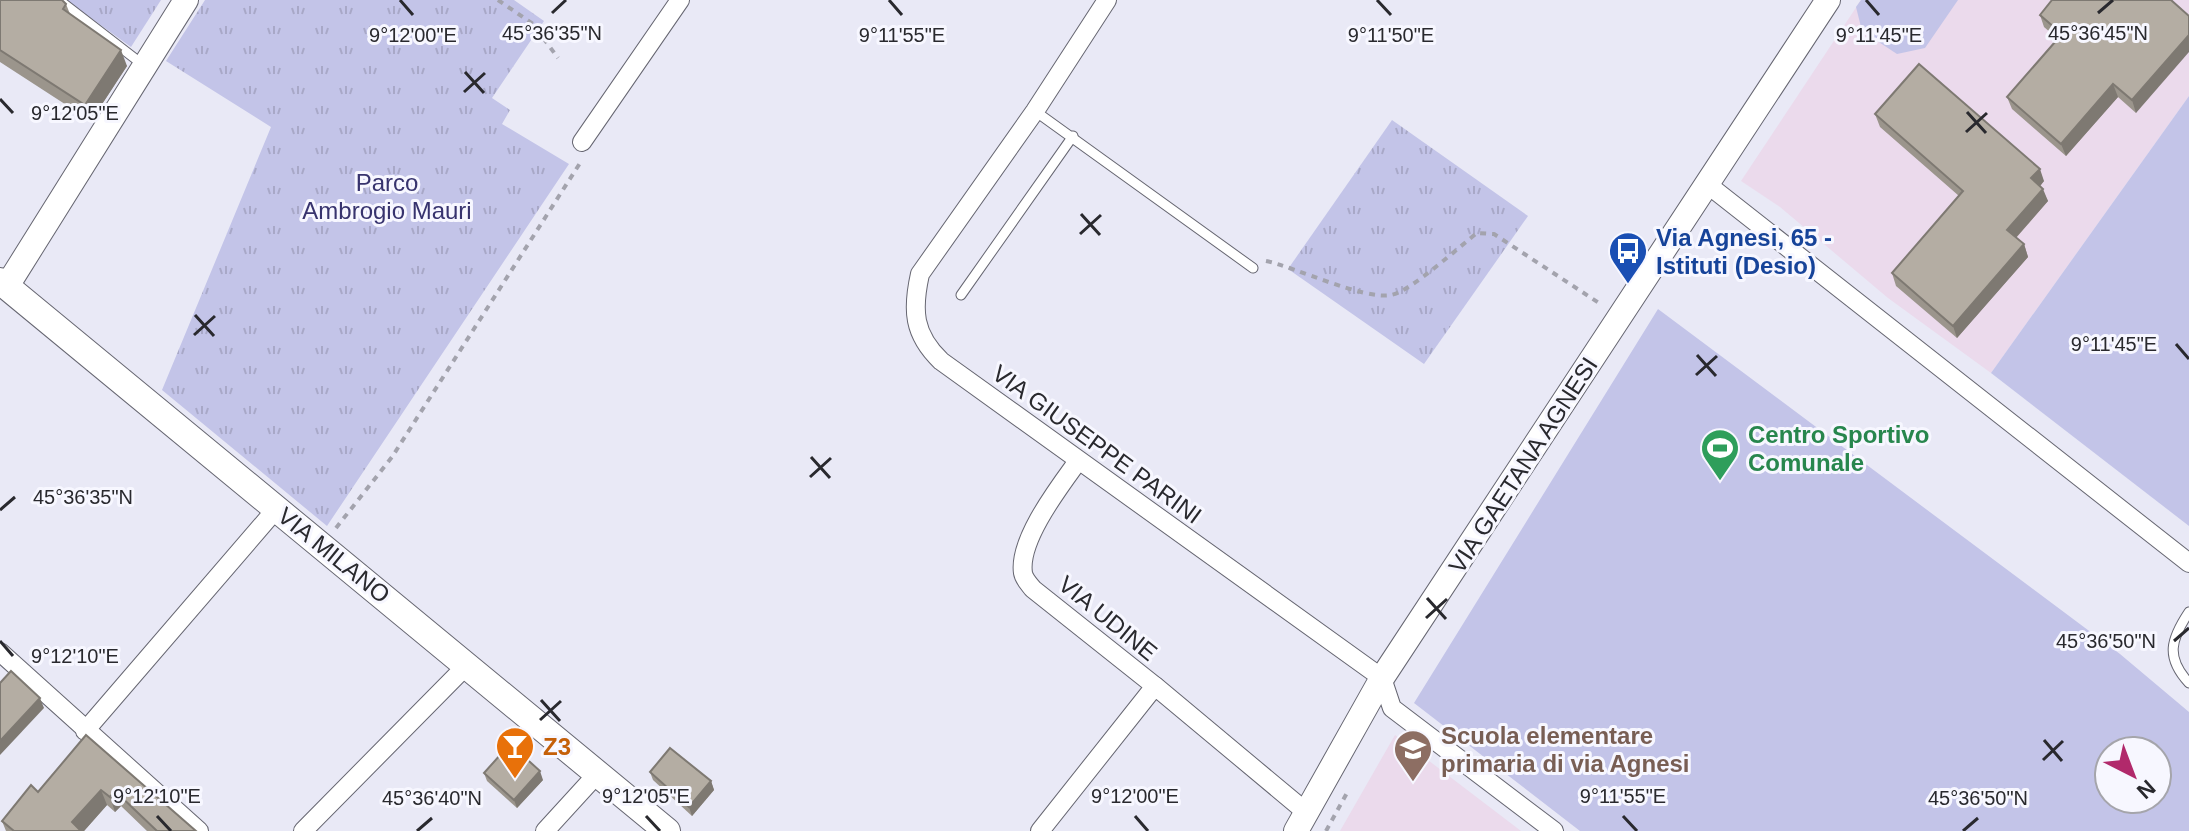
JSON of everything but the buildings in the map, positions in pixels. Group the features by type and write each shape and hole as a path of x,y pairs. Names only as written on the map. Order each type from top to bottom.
{"main road":[{"name":"VIA MILANO","path":"2,288 277,508 667,831"}],"street":[{"path":"2,288 186,0"},
{"path":"582,142 680,0"},
{"name":"VIA GIUSEPPE PARINI","path":"1107,0 1035,111 920,274 915,321 924,345 941,361 1078,461 1382,678 1392,708 1554,831"},
{"name":"VIA GAETANA AGNESI","path":"1301,822 1382,678 1828,0"},
{"path":"1707,184 2187,562"},
{"name":"VIA UDINE","path":"1078,461 1045,507 1024,558 1023,575 1033,589 1155,686 1301,822"},
{"path":"85,731 277,508"},
{"path":"0,652 199,831"},
{"path":"303,831 468,664"},
{"name":"VIA UDINE","path":"1040,831 1155,686"},
{"path":"545,831 598,773"}],"lane":[{"path":"59,0 145,67"},
{"path":"1035,111 1253,268"},
{"path":"961,295 1073,136"},
{"path":"2189,612 2172,643 2171,657 2189,683"}],"path":[{"path":"498,0 533,24 558,58"},
{"path":"322,545 392,457 587,153 582,142"},
{"path":"1253,268 1266,260 1348,288 1391,295 1477,233 1494,234 1610,310"}],"shaded area":[{"path":"1861,0 2189,0 2189,96 1991,373 1888,298 1780,207 1741,181"},
{"name":"Scuola elementare primaria di via Agnesi","path":"1395,735 1521,831 1340,831"}],"green space":[{"path":"66,0 161,0 131,47"},
{"name":"Parco Ambrogio Mauri","path":"205,0 514,0 544,21 492,98 510,110 502,124 569,164 327,526 162,390 271,127 166,61"},
{"path":"1861,0 1958,0 1925,48 1897,54 1862,31 1856,7"},
{"path":"2189,96 2189,526 1991,373"},
{"path":"1392,120 1528,216 1424,364 1288,269"},
{"name":"Centro Sportivo Comunale","path":"1658,309 2120,654 2189,712 2189,831 1580,831 1414,703"}],"place":[{"name":"Via Agnesi, 65 - Istituti (Desio)","path":"1628,285"},
{"name":"Centro Sportivo Comunale","path":"1720,482"},
{"name":"Z3","path":"515,780"},
{"name":"Scuola elementare primaria di via Agnesi","path":"1413,783"}]}
